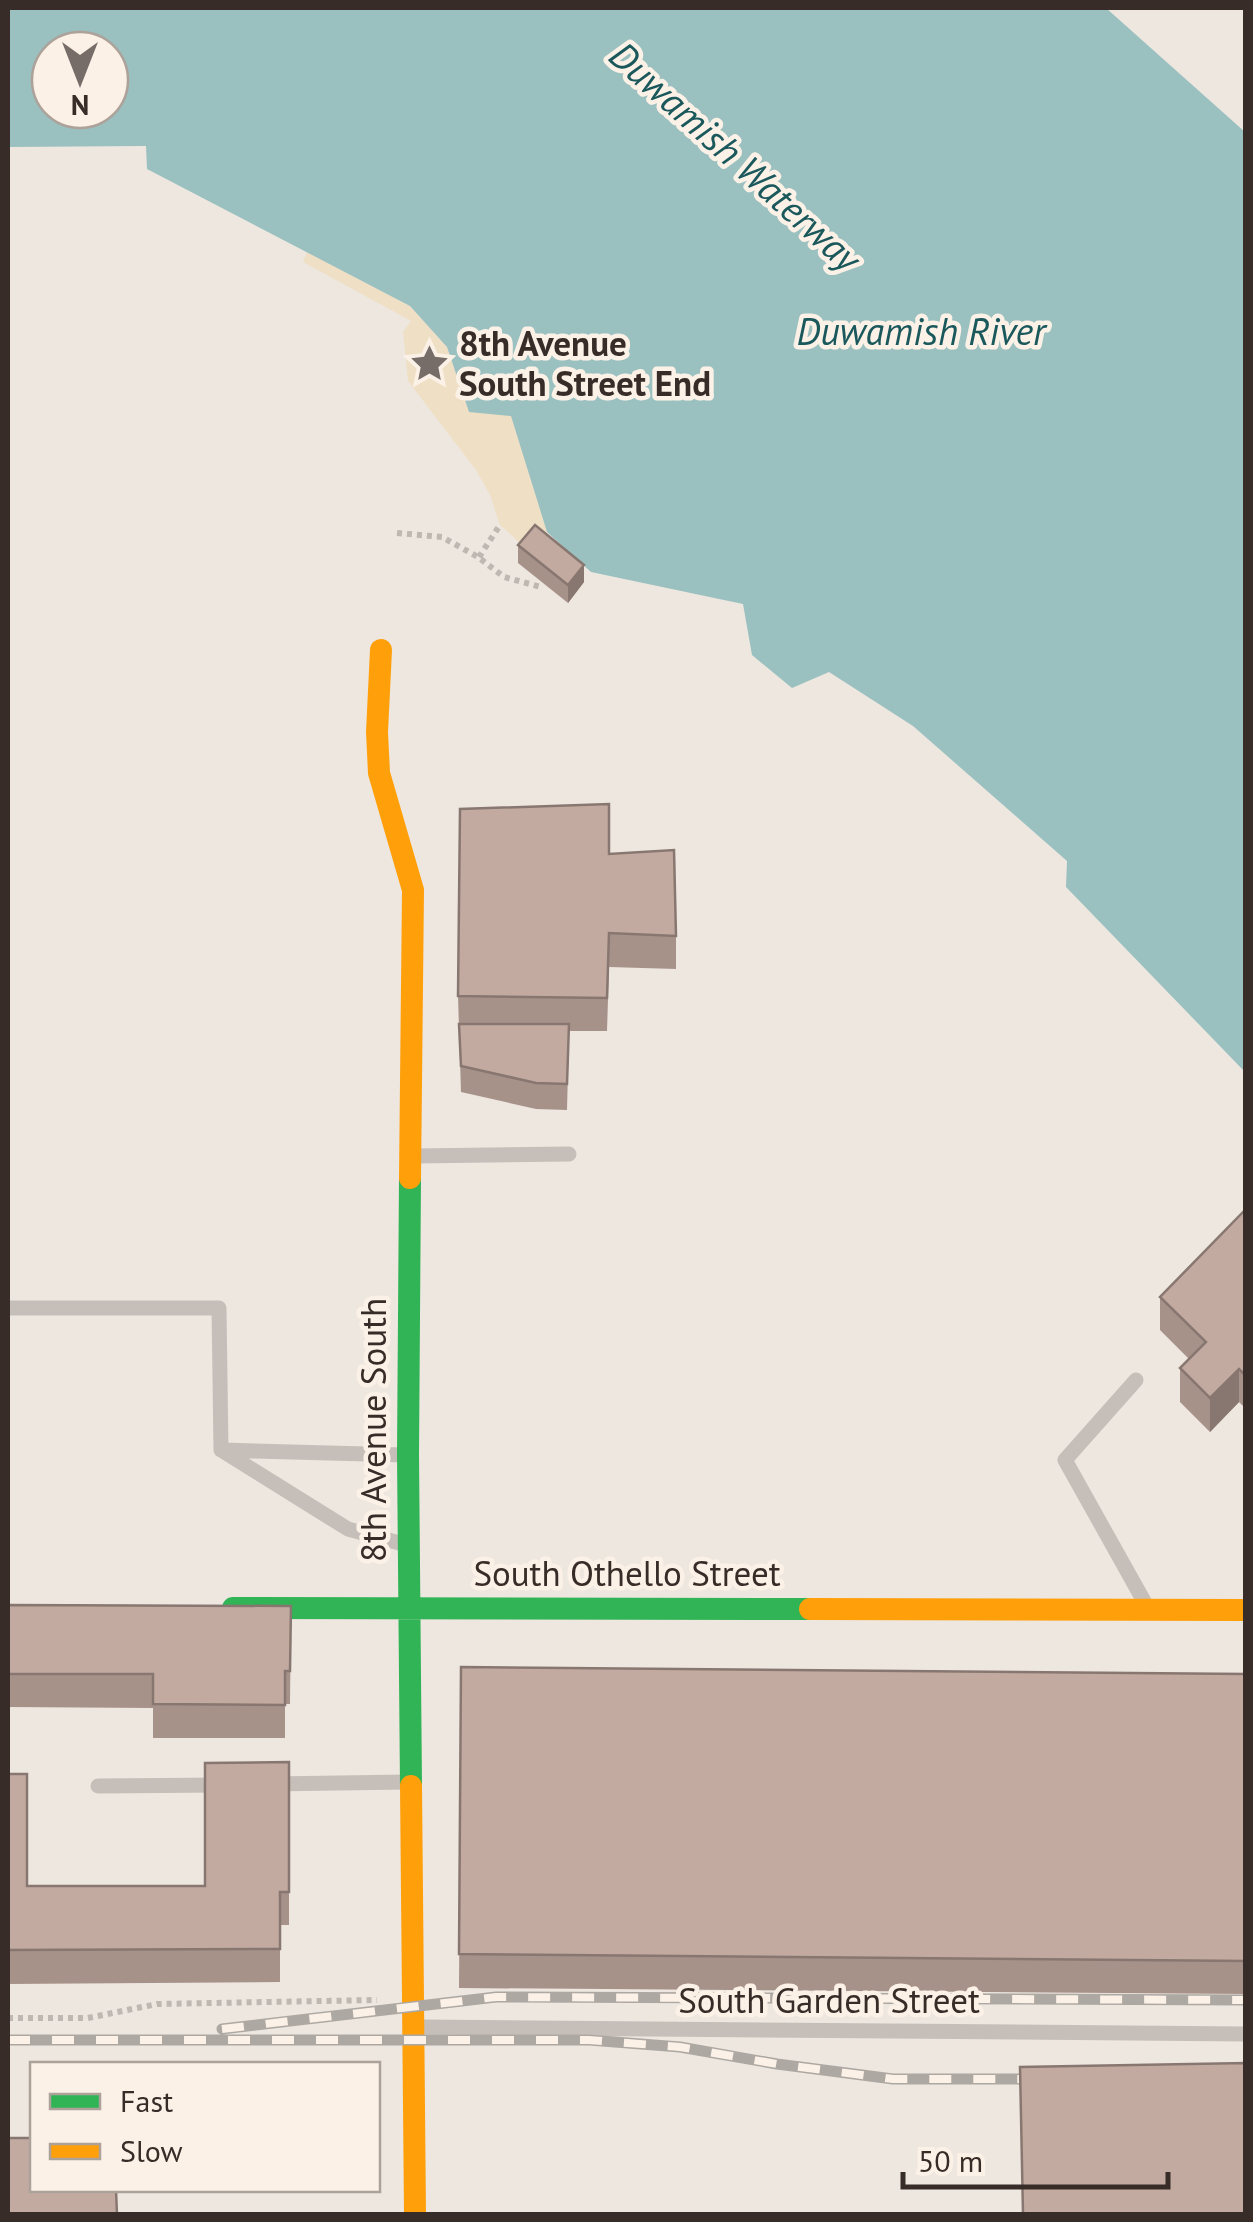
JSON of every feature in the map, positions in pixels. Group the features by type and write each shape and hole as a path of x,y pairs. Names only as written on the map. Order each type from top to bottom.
{"street":[{"name":"8th Avenue South","path":"381,650 379,773 413,890 408,1454 415,2214"},
{"name":"South Othello Street","path":"218,1608 1246,1610"}],"lane":[{"path":"410,1156 569,1154"},
{"path":"8,1308 219,1308 222,1450"},
{"path":"1136,1380 1065,1460 1150,1611"},
{"path":"222,1450 408,1454"},
{"path":"222,1450 348,1529 409,1545"},
{"path":"253,1784 411,1782"},
{"path":"98,1786 234,1784"},
{"name":"South Garden Street","path":"412,2027 1246,2034"}],"path":[{"path":"479,556 500,525"},
{"path":"397,533 442,536 504,576 541,587"},
{"path":"8,2018 88,2018 157,2004 414,2000"}],"sand":[{"name":"8th Avenue South Street End","path":"307,252 410,306 447,347 469,412 511,415 547,532 531,553 500,525 476,470 408,381 403,332 411,321 303,262"}],"water":[{"name":"Duwamish River","path":"8,8 1106,8 1245,132 1245,1072 1066,887 1067,861 913,726 829,672 792,688 752,655 743,604 591,572 547,532 511,416 469,412 447,347 410,306 147,169 146,146 8,147"}],"building":[{"path":"535,525 584,565 568,585 518,545"},
{"path":"609,804 609,854 674,850 676,936 609,933 607,998 458,996 460,809"},
{"path":"459,1024 569,1024 567,1084 536,1083 461,1066"},
{"path":"1246,1209 1246,1376 1239,1369 1210,1398 1180,1368 1206,1342 1160,1297"},
{"path":"8,1605 291,1606 285,1705 153,1704 153,1674 8,1674"},
{"path":"461,1667 1246,1674 1246,1961 459,1954"},
{"path":"289,1762 289,1892 280,1892 280,1949 8,1950 8,1774 27,1774 27,1886 205,1886 205,1763"},
{"path":"1246,2063 1246,2214 1023,2214 1020,2067"},
{"path":"8,2138 30,2138 30,2192 116,2192 117,2214 8,2214"}],"railway":[{"path":"222,2029 496,1997 1246,2000"},
{"path":"8,2040 589,2040 680,2047 893,2079 1050,2079"}],"traffic: fast":[{"path":"410,1178 411,1786"},
{"path":"233,1608 810,1609"}],"traffic: slow":[{"path":"381,650 379,773 413,890 410,1178"},
{"path":"810,1609 1246,1610"},
{"path":"411,1786 415,2214"}],"place":[{"name":"8th Avenue South Street End","path":"429,364"}],"water label":[{"name":"Duwamish Waterway","path":"735,157"}]}
